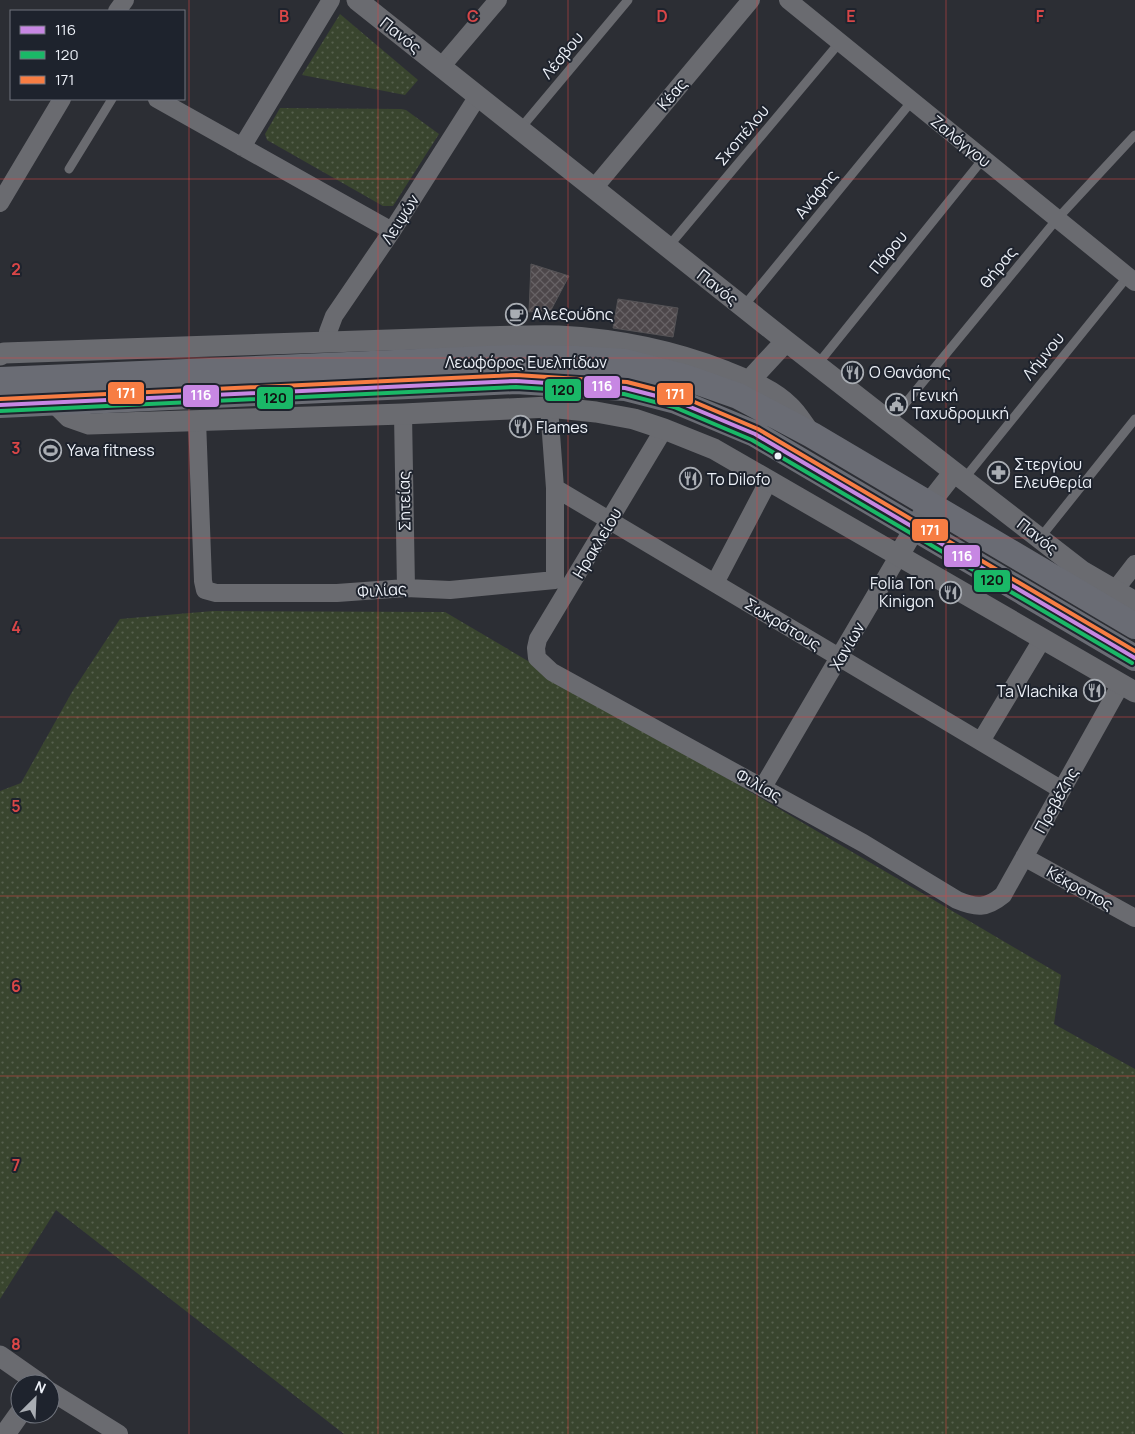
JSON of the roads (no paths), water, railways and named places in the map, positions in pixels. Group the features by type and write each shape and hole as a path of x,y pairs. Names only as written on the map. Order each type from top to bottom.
{"main road":[{"name":"Λεωφόρος Ευελπίδων","path":"0,380 514,348 576,359 625,362 684,377 738,396 812,435 929,504 1074,578 1135,626"},
{"name":"Λεωφόρος Ευελπίδων","path":"0,406 516,381 625,388 676,401 728,421 775,445 1135,658"}],"street":[{"path":"242,147 330,0"},
{"path":"441,67 498,0"},
{"name":"Κέας","path":"594,188 751,0"},
{"name":"Ζαλόγγου","path":"788,0 1131,279"},
{"name":"Πανός","path":"362,2 786,341 1040,538 1074,578 1115,590 1135,602"},
{"name":"Λειψών","path":"326,344 334,316 392,231 478,96"},
{"path":"0,203 61,100"},
{"path":"158,100 392,231"},
{"path":"0,354 326,344 514,348 558,336 623,342 701,361 749,381 772,393 789,406 812,435"},
{"path":"749,381 786,341"},
{"path":"54,403 69,417 89,424 403,414 549,407 634,419 714,449 1128,688"},
{"path":"549,407 555,488 554,580 565,585 572,585"},
{"name":"Σητείας","path":"403,414 406,588"},
{"name":"Φιλίας","path":"197,420 206,590 216,592 337,594 406,588 450,590 554,580"},
{"path":"714,449 728,421"},
{"name":"Ηρακλείου","path":"537,658 536,648 538,639 664,429"},
{"name":"Χανίων","path":"763,787 929,504 936,481 955,472"},
{"path":"715,584 769,480"},
{"name":"Σωκράτους","path":"555,488 1062,790"},
{"path":"1115,590 1135,564"},
{"path":"1008,582 1023,627"},
{"path":"981,741 1043,638"},
{"name":"Φιλίας","path":"537,658 552,672 863,843 957,900 969,905 982,906"},
{"name":"Πρεβέζης","path":"982,906 992,904 1003,895 1062,790 1128,688"},
{"name":"Κέκροπος","path":"1024,858 1135,918"},
{"path":"0,1356 26,1374"},
{"path":"60,1396 119,1434"}],"lane":[{"name":"Λέσβου","path":"520,129 628,0"},
{"name":"Σκοπέλου","path":"668,247 840,42"},
{"path":"69,169 111,100"},
{"name":"Ανάφης","path":"743,307 912,101"},
{"name":"θήρας","path":"890,422 1057,219 1135,134"},
{"name":"Πάρου","path":"817,365 983,159"},
{"name":"Λήμνου","path":"955,472 1131,279"},
{"path":"1040,538 1135,419"}],"place":[{"name":"Αλεξούδης","path":"516,314"},
{"name":"O Θανάσης","path":"853,372"},
{"name":"Γενική Ταχυδρομική","path":"896,404"},
{"name":"Flames","path":"520,427"},
{"name":"Yava fitness","path":"51,450"},
{"name":"Στεργίου Ελευθερία","path":"998,473"},
{"name":"To Dilofo","path":"691,479"},
{"name":"Folia Ton Kinigon","path":"950,592"},
{"name":"Ta Vlachika","path":"1094,691"}]}
